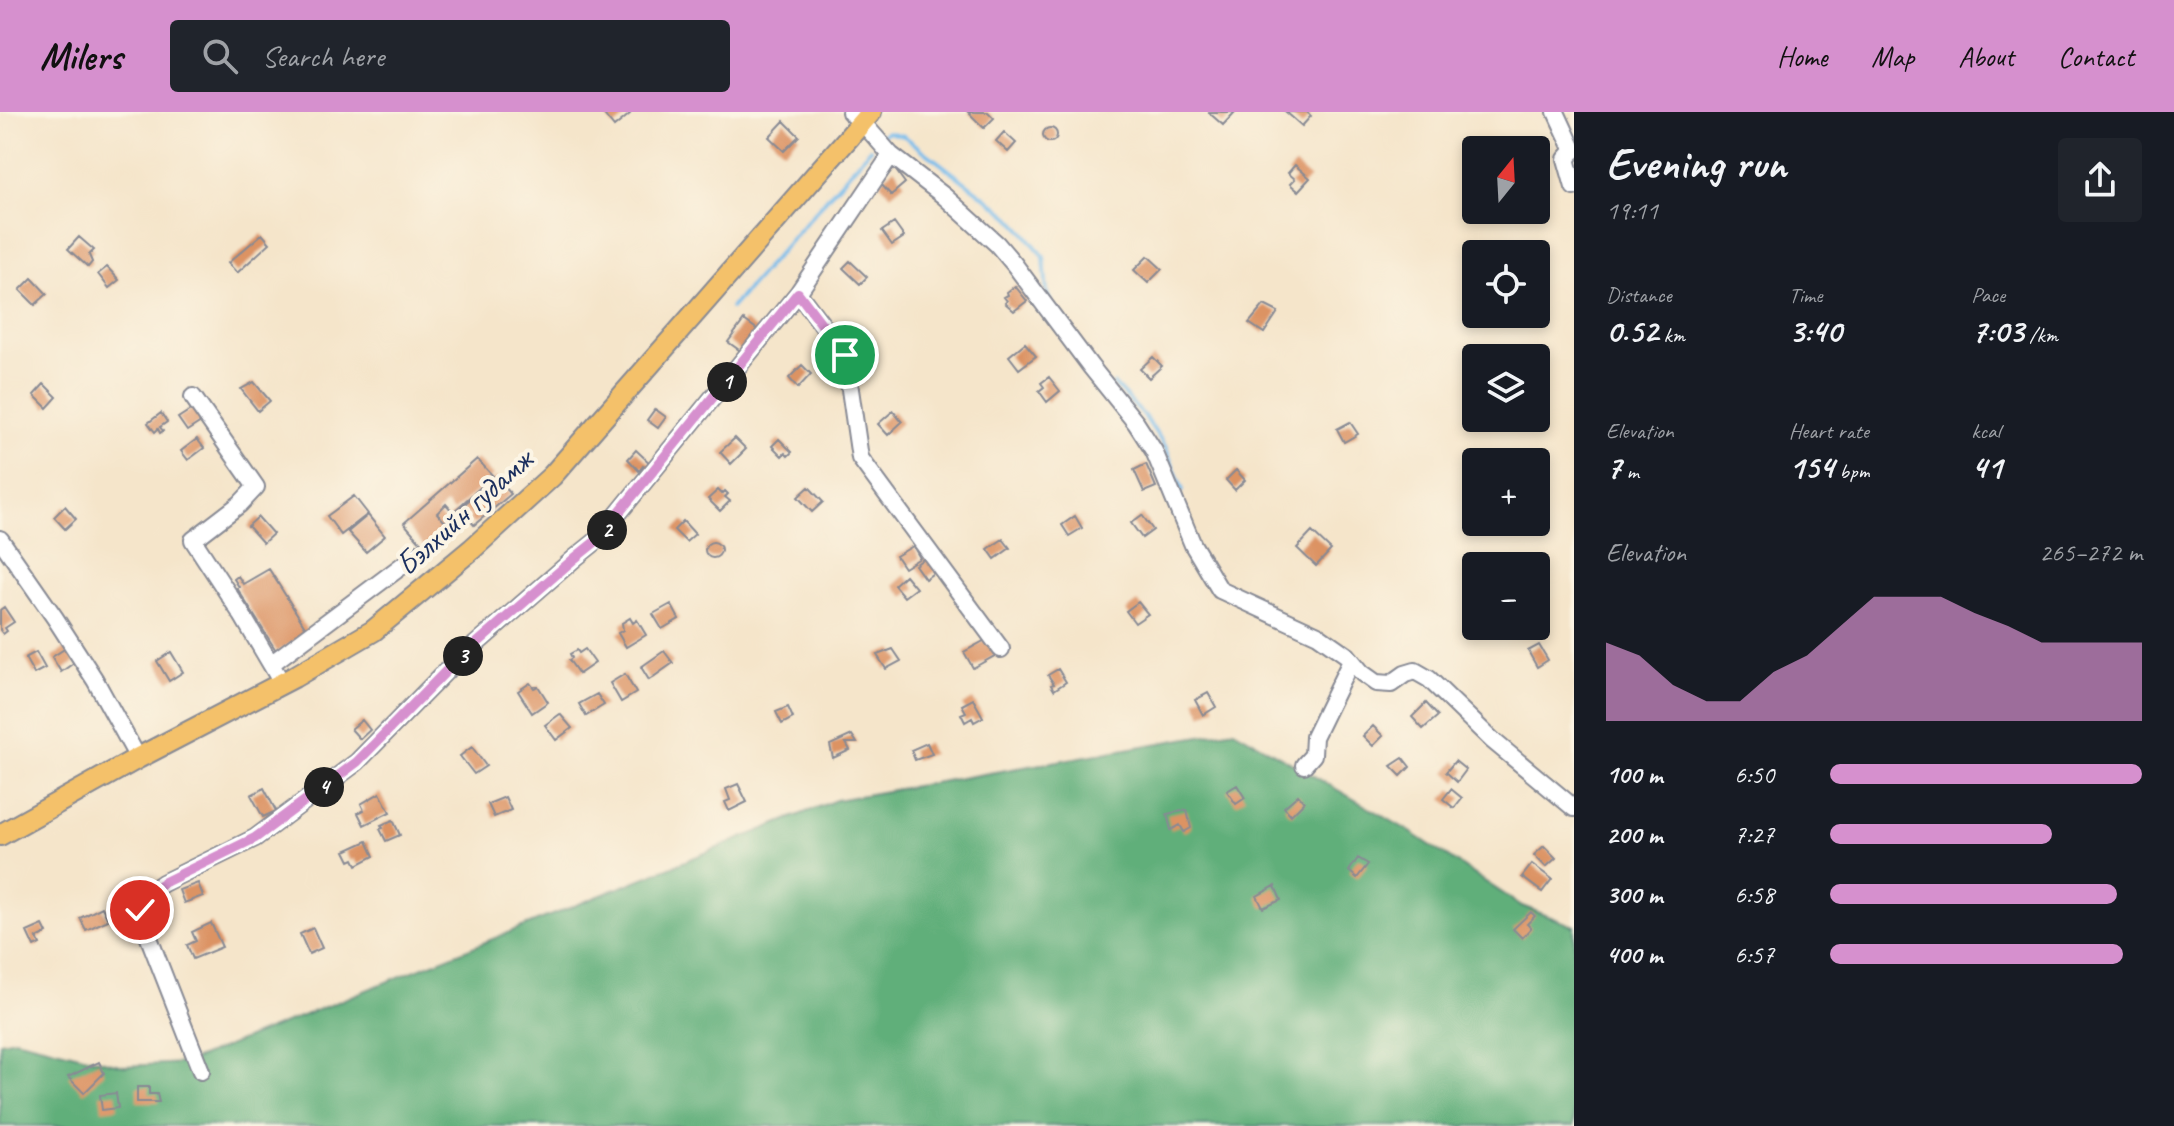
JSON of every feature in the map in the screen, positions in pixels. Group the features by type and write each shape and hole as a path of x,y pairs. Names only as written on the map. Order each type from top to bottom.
{"main road":[{"name":"Бэлхийн гудамж","path":"0,835 373,631 472,549 552,476 861,115"}],"street":[{"path":"1556,112 1574,150 1566,159 1574,187"},
{"path":"861,115 891,155 944,196 997,244 1136,423 1154,451 1193,545 1220,590 1318,635 1376,683 1391,684 1415,671 1429,679 1492,740 1574,808"},
{"path":"201,1071 142,920 140,910 149,892 255,838 357,762 452,665 603,535 798,293 891,155"},
{"path":"798,293 845,355 860,458 1001,649"},
{"path":"193,397 256,487 240,504 193,540 282,683"},
{"path":"0,539 95,680 138,758"},
{"path":"271,664 419,553"},
{"path":"1304,765 1313,755 1314,737 1351,661"}],"green space":[{"path":"1234,730 1409,831 1522,906 1574,926 1574,1126 0,1126 0,1042 15,1039 124,1066 186,1063 836,800"}],"building":[{"path":"602,112 628,112 630,114 614,127"},
{"path":"968,112 988,112 994,118 984,128"},
{"path":"1208,112 1235,112 1223,125"},
{"path":"1286,112 1307,112 1311,116 1302,126"},
{"path":"784,121 799,136 784,151 769,137"},
{"path":"1050,128 1057,135 1050,142 1043,135"},
{"path":"1004,132 1016,143 1008,152 996,141"},
{"path":"1295,165 1310,178 1298,191 1290,184 1295,179 1288,173"},
{"path":"894,168 905,183 891,195 880,183"},
{"path":"894,223 904,237 892,245 882,231"},
{"path":"262,234 270,243 237,273 228,263"},
{"path":"79,237 94,250 89,255 92,262 88,267 68,249"},
{"path":"1148,256 1162,269 1148,283 1134,270"},
{"path":"850,261 867,277 860,284 843,268"},
{"path":"107,267 119,280 109,288 98,274"},
{"path":"32,278 47,294 35,305 20,290"},
{"path":"1015,286 1027,301 1014,311 1005,303 1004,297"},
{"path":"1264,305 1278,312 1264,333 1249,323"},
{"path":"744,320 758,330 742,352 728,342"},
{"path":"1025,343 1036,356 1019,369 1009,356"},
{"path":"1153,357 1162,366 1149,378 1140,369"},
{"path":"802,365 811,374 798,388 789,378"},
{"path":"1049,377 1060,391 1047,402 1039,391 1044,387 1041,383"},
{"path":"254,382 270,401 258,411 241,389"},
{"path":"44,384 57,397 47,408 34,395"},
{"path":"195,407 204,420 187,431 178,418"},
{"path":"655,409 666,417 658,428 647,420"},
{"path":"893,411 902,422 888,435 878,424"},
{"path":"161,413 167,422 160,427 163,431 160,433 158,429 155,432 148,423"},
{"path":"1350,422 1358,434 1344,442 1337,429"},
{"path":"735,438 746,449 731,464 720,452"},
{"path":"197,439 204,448 188,460 181,451"},
{"path":"779,439 792,452 788,456 785,453 782,456 772,446"},
{"path":"636,450 655,468 650,473 643,466 639,471 628,459"},
{"path":"477,459 493,476 453,512 446,504 437,513 445,522 456,512 464,522 429,552 404,523"},
{"path":"1146,464 1156,487 1144,492 1134,470"},
{"path":"1236,470 1245,480 1235,490 1226,480"},
{"path":"496,477 511,494 474,525 461,507"},
{"path":"809,487 823,502 812,512 798,497"},
{"path":"718,490 722,494 725,491 728,494 725,497 730,501 720,511 708,499"},
{"path":"354,496 368,514 341,535 327,516"},
{"path":"65,506 76,519 65,529 54,517"},
{"path":"368,515 385,536 366,552 348,532"},
{"path":"1142,515 1153,530 1142,538 1131,523"},
{"path":"1075,516 1082,528 1069,536 1062,525"},
{"path":"258,517 273,534 263,543 248,526"},
{"path":"683,521 695,534 686,542 674,530"},
{"path":"1312,532 1331,550 1316,566 1297,548"},
{"path":"1003,539 1010,548 995,559 988,549"},
{"path":"713,542 719,544 719,556 713,558 707,556 705,550 707,544"},
{"path":"913,546 920,558 904,568 896,556"},
{"path":"929,555 939,569 925,579 915,565"},
{"path":"269,569 309,633 277,652 234,579 238,576 243,584"},
{"path":"905,575 916,588 904,597 894,585"},
{"path":"1138,602 1148,614 1135,623 1126,611"},
{"path":"671,604 679,619 662,629 653,614"},
{"path":"4,607 14,622 5,628 7,631 3,634 0,630 0,610"},
{"path":"630,618 633,623 637,620 646,635 626,647 618,633 623,630 622,623"},
{"path":"989,638 998,654 973,668 964,652"},
{"path":"1539,645 1548,660 1537,667 1528,651"},
{"path":"66,648 75,662 61,672 52,657"},
{"path":"585,649 595,663 579,674 569,660 572,658 570,654"},
{"path":"893,649 901,661 886,669 877,655"},
{"path":"664,651 673,663 649,680 641,667"},
{"path":"36,652 45,668 34,674 25,658"},
{"path":"171,652 183,672 169,681 157,661"},
{"path":"1058,669 1066,682 1054,690 1048,675"},
{"path":"625,674 636,693 621,702 610,683"},
{"path":"530,683 534,688 538,686 548,702 532,713 518,691"},
{"path":"1208,693 1216,707 1203,715 1195,700"},
{"path":"597,694 604,705 586,716 579,704"},
{"path":"973,699 983,717 974,722 972,718 965,722 961,714 966,712 962,705"},
{"path":"1426,703 1438,716 1423,729 1412,717"},
{"path":"788,707 793,718 782,724 776,712"},
{"path":"560,714 572,728 556,740 545,725"},
{"path":"362,720 370,730 360,739 351,729"},
{"path":"1373,726 1383,736 1373,746 1363,736"},
{"path":"852,735 857,743 846,743 850,750 833,758 830,745"},
{"path":"927,743 932,754 915,760 911,750"},
{"path":"472,747 486,766 474,774 460,756"},
{"path":"1403,758 1410,767 1401,776 1391,766"},
{"path":"1455,761 1466,770 1457,782 1446,772"},
{"path":"738,784 747,802 729,811 725,802 730,800 726,789"},
{"path":"1237,785 1245,798 1236,804 1227,791"},
{"path":"264,788 276,811 263,817 251,795"},
{"path":"1451,789 1462,798 1454,808 1443,799"},
{"path":"380,793 390,812 364,825 358,813 364,810 361,804"},
{"path":"1298,795 1304,802 1291,815 1284,807"},
{"path":"505,797 511,810 494,817 488,804"},
{"path":"1187,810 1191,828 1184,832 1180,825 1171,830 1167,814"},
{"path":"393,820 400,835 386,841 381,825"},
{"path":"367,841 374,856 357,865 354,859 350,861 345,851"},
{"path":"1544,846 1556,858 1546,867 1534,855"},
{"path":"1358,858 1368,864 1357,878 1349,871"},
{"path":"1532,864 1552,879 1542,892 1522,877"},
{"path":"198,883 203,896 184,903 179,890"},
{"path":"1275,886 1281,900 1263,908 1257,896"},
{"path":"102,907 108,920 86,930 80,918"},
{"path":"1531,912 1535,916 1527,924 1531,928 1522,938 1513,929"},
{"path":"211,923 222,947 193,959 187,945 196,941 192,932"},
{"path":"43,925 47,933 37,938 40,944 34,947 27,932"},
{"path":"313,928 322,948 309,954 300,934"},
{"path":"99,1062 104,1073 84,1093 68,1077"},
{"path":"137,1087 149,1087 149,1094 157,1094 159,1102 137,1102"},
{"path":"116,1093 118,1108 102,1110 100,1095"}],"waterway":[{"path":"882,135 888,132 904,136 1010,217 1044,257 1050,301"},
{"path":"731,308 870,149"},
{"path":"1114,384 1145,417 1165,446 1183,491"}],"route":[{"path":"140,910 149,892 255,838 357,762 452,665 603,535 798,293 845,355"}]}
